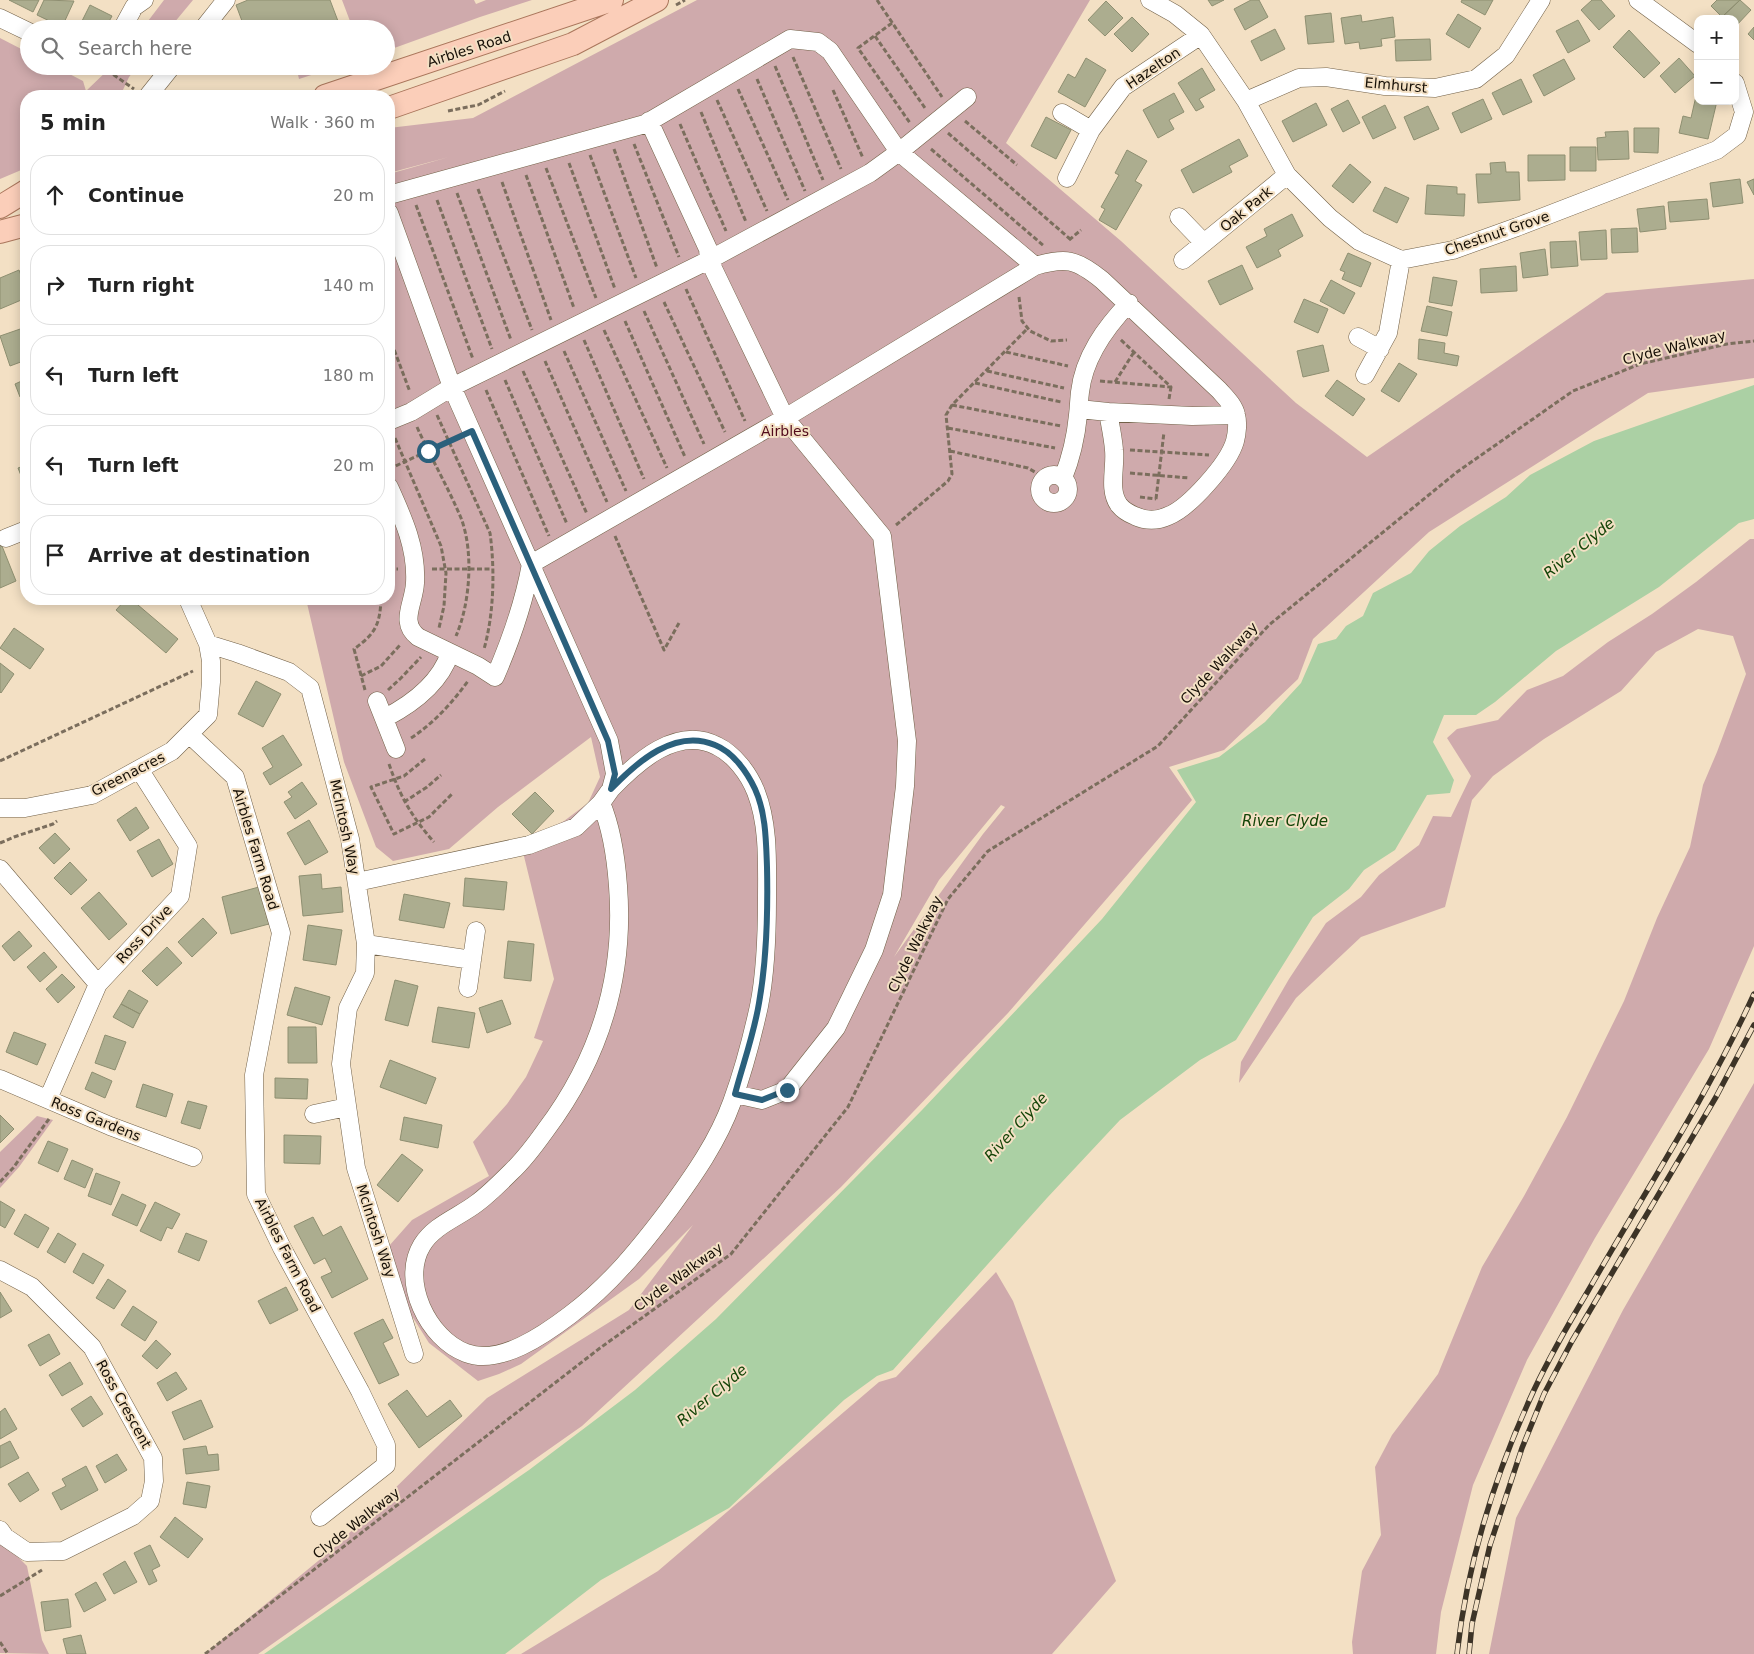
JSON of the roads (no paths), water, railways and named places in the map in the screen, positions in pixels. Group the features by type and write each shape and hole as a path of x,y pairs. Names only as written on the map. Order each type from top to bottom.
{"main road":[{"name":"Airbles Road","path":"360,90 612,0"},
{"name":"Airbles Road","path":"395,106 573,44 657,0"},
{"path":"0,207 20,198"},
{"path":"0,232 20,227"}],"street":[{"path":"127,20 134,7 144,0"},
{"path":"210,20 226,0"},
{"path":"1150,0 1175,14 1201,35 1246,101 1287,175 1330,218 1359,241 1401,260 1388,333 1365,375"},
{"name":"Elmhurst","path":"1246,101 1299,78 1326,77 1384,86 1435,88 1476,79 1506,55 1541,0"},
{"path":"1638,0 1694,41"},
{"path":"0,18 20,28"},
{"name":"Hazelton","path":"1067,178 1091,130 1123,87 1201,35"},
{"path":"395,193 649,121 786,41 818,42 830,51 899,152 1041,264"},
{"path":"147,90 163,75"},
{"name":"Chestnut Grove","path":"1401,260 1454,250 1716,150 1737,135 1744,112 1739,96"},
{"path":"395,418 452,387 709,260 870,173 967,97"},
{"path":"1062,113 1091,130"},
{"path":"649,121 708,249 709,260 785,418 882,536 907,741 905,786 892,895 874,950 836,1028 787,1090 762,1100 735,1094"},
{"name":"Oak Park","path":"1183,260 1287,175"},
{"path":"1179,217 1204,243"},
{"path":"357,882 529,845 576,827 606,796 630,770 652,753 672,744 690,740 706,741 721,747 745,771 756,790 762,810 766,837 765,961 759,1004 735,1094 724,1122 704,1159 646,1241 611,1281 542,1336 506,1352 478,1357 462,1352 446,1341 428,1320 417,1292 414,1278 414,1263 421,1246 429,1236 441,1226 478,1203 514,1170 567,1101 592,1053 611,997 617,964 620,912 616,860 608,825 606,796 615,774 608,741 452,387 395,230"},
{"path":"395,501 408,530 415,562 415,585 408,623 410,631 418,637 478,666 495,677 511,641 526,590 531,564 785,418 1018,276 1041,264 1061,259 1077,264 1090,270 1129,303 1219,390 1230,404 1236,415 1235,441 1227,457 1210,480 1185,506 1169,516 1144,520 1130,515 1118,502 1113,488 1114,449 1108,412"},
{"path":"1054,478 1068,464 1076,429 1081,391 1091,352 1108,327 1129,303"},
{"path":"1358,337 1380,349"},
{"path":"1081,391 1108,412 1192,416 1236,415"},
{"path":"6,538 20,532"},
{"path":"190,605 209,652"},
{"name":"Greenacres","path":"0,808 25,808 92,795 172,751 208,715 211,682 209,652"},
{"name":"McIntosh Way","path":"209,652 237,653 290,672 310,688 350,839 366,944 365,973 348,1008 341,1064 356,1168 414,1354"},
{"path":"385,718 413,702 427,688 446,663 450,653"},
{"path":"377,701 396,748"},
{"name":"Airbles Farm Road","path":"189,734 235,777 281,933 254,1075 256,1194 282,1248 360,1391 386,1445 386,1465 320,1517"},
{"name":"Ross Drive","path":"53,1102 98,984 180,896 188,846 139,769"},
{"path":"0,869 98,984"},
{"path":"468,988 476,931"},
{"path":"366,944 472,960"},
{"name":"Ross Gardens","path":"0,1078 110,1126 193,1157"},
{"path":"314,1114 347,1107"},
{"name":"Ross Crescent","path":"0,1270 32,1287 92,1347 154,1458 154,1481 150,1501 133,1516 63,1551 27,1552 5,1538 0,1530"}],"water":[{"name":"River Clyde","path":"1754,385 1754,519 1739,523 1659,587 1556,651 1495,702 1476,715 1444,715 1433,742 1454,780 1450,793 1427,795 1395,850 1364,870 1349,889 1313,917 1236,1040 1200,1060 1120,1120 1047,1198 893,1370 877,1376 844,1400 729,1508 601,1580 505,1654 264,1654 529,1470 635,1390 716,1319 923,1109 1102,919 1196,802 1177,770 1219,757 1265,722 1301,683 1318,644 1336,639 1346,626 1363,616 1373,593 1411,573 1429,551 1460,526 1506,497 1530,475 1594,441"}],"railway":[{"path":"1457,1654 1468,1586 1485,1519 1520,1421 1567,1327 1696,1107 1754,994"},
{"path":"1469,1654 1472,1624 1490,1545 1522,1448 1544,1394 1572,1341 1716,1097 1754,1025"}],"park label":[{"name":"Airbles","path":"785,431"}]}
